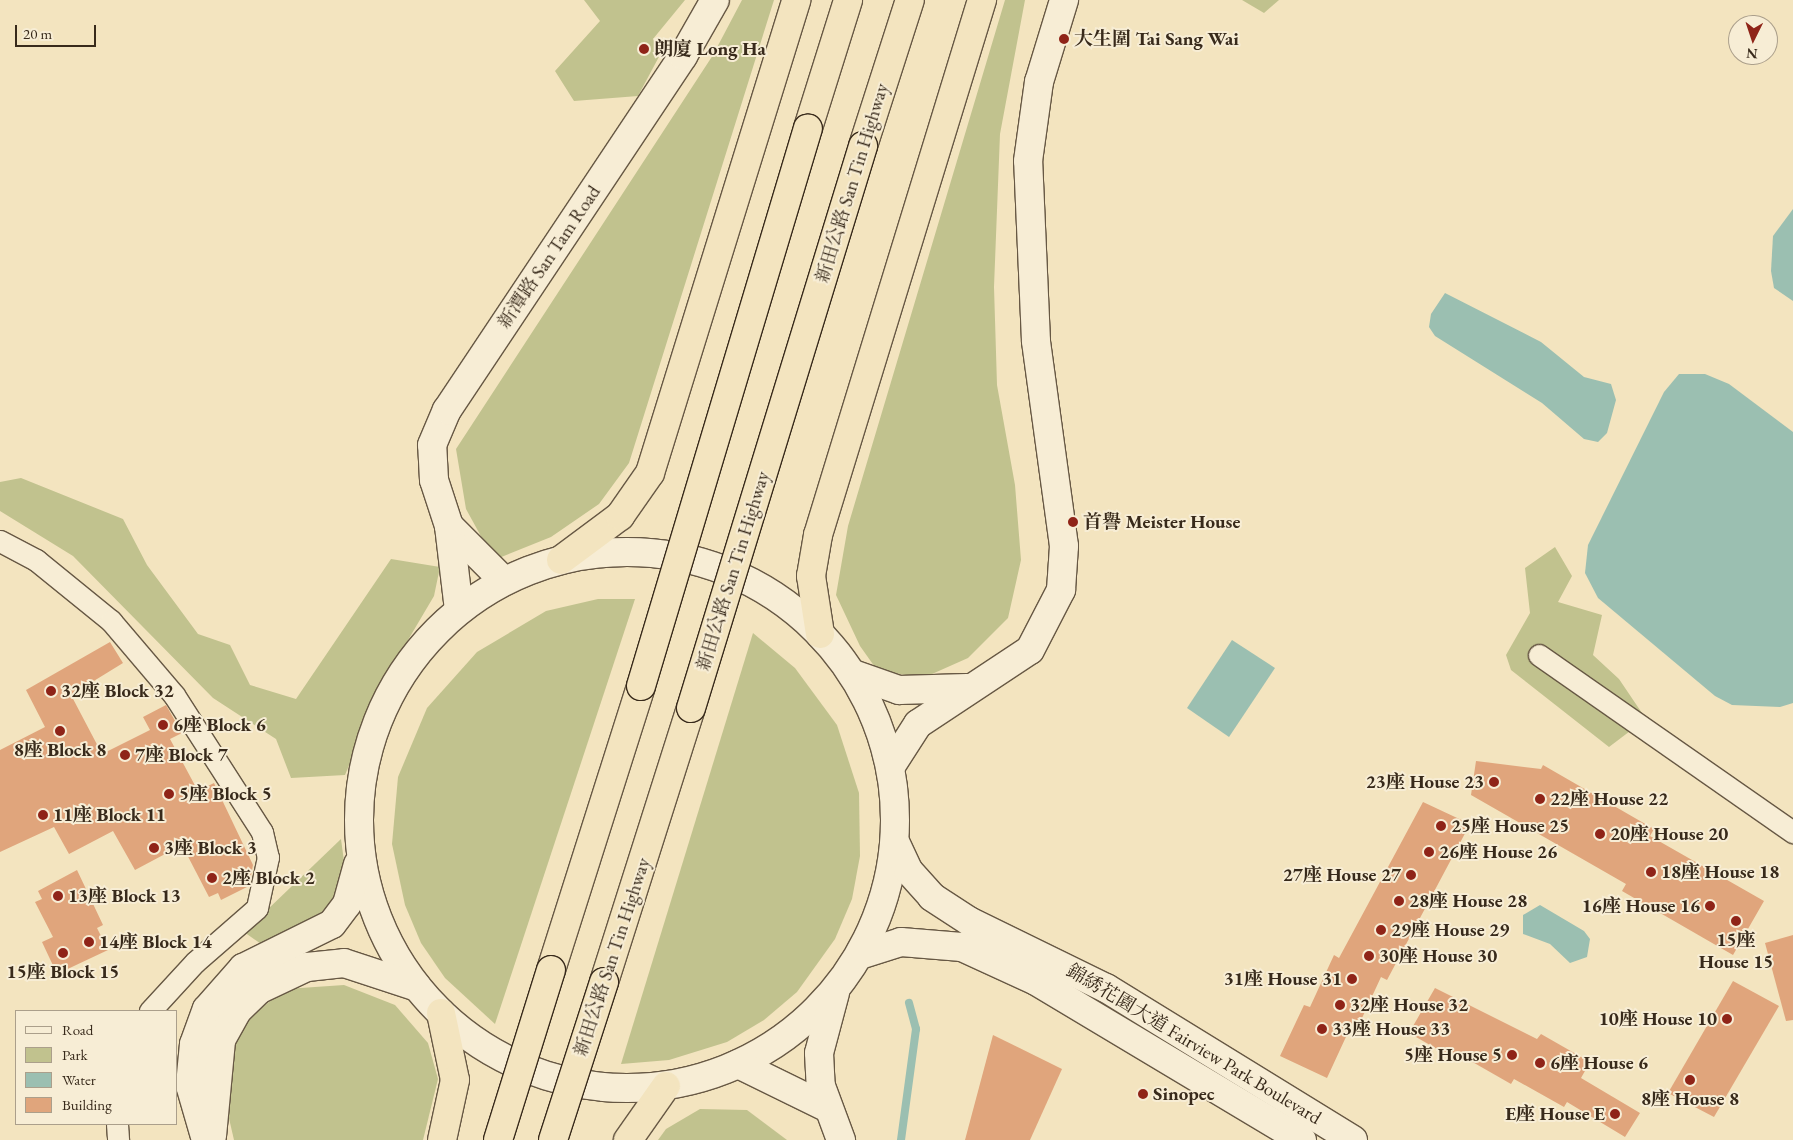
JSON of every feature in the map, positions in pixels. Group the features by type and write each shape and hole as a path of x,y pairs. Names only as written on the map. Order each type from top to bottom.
{"highway":[{"path":"561,560 620,516 650,473 796,0"},
{"path":"498,1140 641,686 848,0"},
{"name":"新田公路 San Tin Highway","path":"554,1140 691,708 863,146 910,0"},
{"path":"820,634 811,576 818,535 982,0"},
{"path":"441,1014 455,1080 442,1140"},
{"path":"628,1140 666,1086"}],"main road":[{"name":"新潭路 San Tam Road","path":"459,610 449,526 434,480 432,444 448,410 683,56 714,0"},
{"path":"891,766 918,724 967,688 1030,650 1060,590 1064,546 1036,341 1028,161 1039,82 1064,0"},
{"name":"新潭路 San Tam Road","path":"449,526 504,581"},
{"path":"206,1140 190,1085 194,1044 207,1009 243,968 332,924 347,904 359,855 358,800 378,717 402,671 459,610 504,581 561,560 622,552 678,557 744,579 789,606 820,634 853,674 876,719 891,766 896,844 880,911 860,955 836,989 781,1040 738,1064 666,1086 612,1088 541,1075 488,1051 441,1014 417,987 382,932 359,855"},
{"path":"853,674 899,690 967,688"},
{"name":"錦綉花園大道 Fairview Park Boulevard","path":"896,844 908,870 932,897 969,921 1106,988 1348,1139"},
{"name":"錦綉花園大道 Fairview Park Boulevard","path":"860,955 901,942 962,947 1053,991 1302,1140"},
{"path":"212,1140 221,1040 237,1011 260,989 307,967 344,963 417,987"},
{"path":"836,989 819,1052 828,1108 841,1140"},
{"path":"738,1064 782,1082 828,1108"}],"street":[{"path":"0,541 36,560 111,622 174,695 262,832 268,857 257,908 195,962 151,1010"},
{"path":"1539,655 1793,832"},
{"path":"117,1125 118,1140"}],"green space":[{"path":"584,0 685,0 653,39 661,53 638,96 574,101 555,71 600,21"},
{"path":"742,0 774,0 629,463 599,504 551,537 494,560 466,509 456,449 713,55"},
{"path":"1005,0 1025,0 1000,134 994,287 997,385 1015,485 1021,560 1008,618 968,658 923,678 877,670 860,646 836,595 848,526"},
{"path":"1242,0 1279,0 1264,13"},
{"path":"21,478 123,519 147,565 198,634 230,645 250,685 296,699 391,559 440,567 434,596 385,679 345,775 291,778 276,739 213,698 73,556 0,511 0,482"},
{"path":"1555,547 1572,576 1558,602 1602,615 1593,655 1619,679 1646,719 1609,747 1511,670 1506,655 1530,613 1525,568"},
{"path":"598,599 635,599 495,1024 445,978 421,943 405,905 392,844 398,777 427,708 477,652 546,611"},
{"path":"753,633 795,668 837,725 859,793 860,856 852,899 835,939 797,992 764,1020 727,1042 669,1060 621,1064"},
{"path":"341,839 350,906 264,946 244,932"},
{"path":"344,985 395,1005 428,1043 438,1079 423,1140 234,1140 219,1075 239,1025 286,989"},
{"path":"700,1109 747,1110 787,1140 658,1140 666,1129"}],"water":[{"path":"1793,209 1793,301 1774,288 1771,271 1773,236"},
{"path":"1445,293 1541,342 1584,377 1611,384 1616,400 1607,433 1598,442 1584,439 1542,403 1435,336 1429,327 1431,314"},
{"path":"1679,374 1705,374 1729,384 1793,432 1793,703 1780,707 1732,705 1715,696 1598,598 1585,573 1588,545 1664,392"},
{"path":"1232,640 1275,668 1229,737 1187,708"},
{"path":"1540,905 1584,931 1590,939 1587,957 1570,963 1550,944 1523,934 1523,915"}],"building":[{"path":"110,642 123,663 71,695 102,754 150,730 143,717 166,705 182,733 170,739 198,791 214,783 253,865 249,886 221,900 218,893 209,897 182,845 135,870 113,831 69,854 54,827 0,852 0,750 45,727 26,690"},
{"path":"1476,761 1541,769 1543,765 1654,829 1650,836 1764,901 1733,955 1622,891 1626,884 1471,795"},
{"path":"1423,802 1470,824 1387,980 1381,977 1357,1029 1351,1026 1327,1078 1280,1056 1304,1005 1310,1007 1334,955 1339,958"},
{"path":"77,870 103,925 97,928 108,950 57,974 42,942 53,937 35,902 42,899 38,891"},
{"path":"1793,935 1793,1020 1786,1021 1765,943"},
{"path":"1733,981 1779,1006 1714,1117 1668,1093"},
{"path":"1435,988 1537,1039 1541,1034 1590,1062 1581,1078 1640,1113 1625,1137 1567,1102 1564,1107 1514,1079 1511,1084 1462,1056 1458,1061 1409,1033"},
{"path":"993,1035 1062,1069 1030,1140 965,1140"}],"waterway":[{"path":"901,1140 916,1029 909,1003"}],"place":[{"name":"大生圍 Tai Sang Wai","path":"1064,39"},
{"name":"朗廈 Long Ha","path":"644,49"},
{"name":"首譽 Meister House","path":"1073,522"},
{"name":"32座 Block 32","path":"51,691"},
{"name":"6座 Block 6","path":"163,725"},
{"name":"8座 Block 8","path":"60,731"},
{"name":"7座 Block 7","path":"125,755"},
{"name":"23座 House 23","path":"1494,782"},
{"name":"5座 Block 5","path":"169,794"},
{"name":"22座 House 22","path":"1540,799"},
{"name":"11座 Block 11","path":"43,815"},
{"name":"25座 House 25","path":"1441,826"},
{"name":"20座 House 20","path":"1600,834"},
{"name":"3座 Block 3","path":"154,848"},
{"name":"26座 House 26","path":"1429,852"},
{"name":"18座 House 18","path":"1651,872"},
{"name":"27座 House 27","path":"1411,875"},
{"name":"2座 Block 2","path":"212,878"},
{"name":"13座 Block 13","path":"58,896"},
{"name":"28座 House 28","path":"1399,901"},
{"name":"16座 House 16","path":"1710,906"},
{"name":"15座 House 15","path":"1736,921"},
{"name":"29座 House 29","path":"1381,930"},
{"name":"14座 Block 14","path":"89,942"},
{"name":"15座 Block 15","path":"63,953"},
{"name":"30座 House 30","path":"1369,956"},
{"name":"31座 House 31","path":"1352,979"},
{"name":"32座 House 32","path":"1340,1005"},
{"name":"10座 House 10","path":"1727,1019"},
{"name":"33座 House 33","path":"1322,1029"},
{"name":"5座 House 5","path":"1512,1055"},
{"name":"6座 House 6","path":"1540,1063"},
{"name":"8座 House 8","path":"1690,1080"},
{"name":"Sinopec","path":"1143,1094"},
{"name":"E座 House E","path":"1615,1114"}]}
